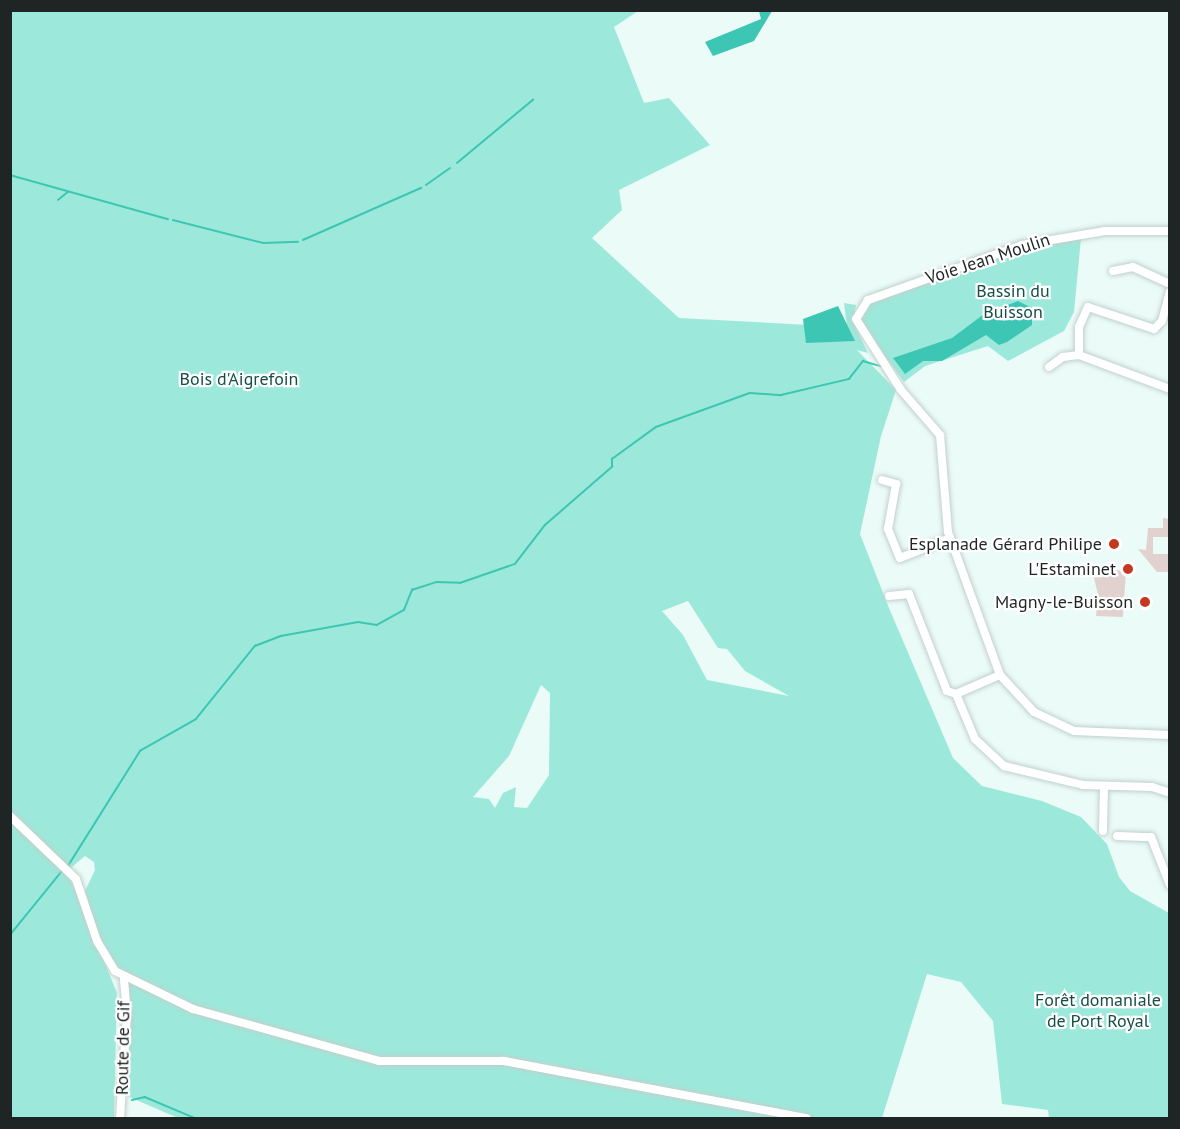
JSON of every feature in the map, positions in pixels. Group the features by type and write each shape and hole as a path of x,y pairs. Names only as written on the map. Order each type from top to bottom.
{"street":[{"name":"Voie Jean Moulin","path":"950,538 940,435 891,377 856,319 868,300 1022,245 1093,232 1170,231"},
{"path":"1113,271 1132,267 1170,284"},
{"path":"1079,355 1079,327 1088,307 1154,328 1162,321 1170,292"},
{"path":"1050,367 1063,357 1079,355 1170,389"},
{"path":"882,480 896,484 888,529 900,558 950,538 1000,675 1034,712 1074,731 1170,735"},
{"path":"889,596 909,594 947,691 956,694 1000,675"},
{"path":"956,694 975,739 1004,766 1104,786 1152,787 1170,793"},
{"path":"1103,831 1104,786"},
{"path":"10,816 76,879 100,948 124,978 205,1013 372,1059 504,1060 807,1119"},
{"path":"1117,836 1151,837 1170,885"},
{"name":"Route de Gif","path":"120,1119 126,1021 124,978"}],"green space":[{"path":"10,11 638,11 614,27 644,103 669,98 710,145 619,190 622,210 592,238 679,318 847,327 844,303 856,305 853,322 868,353 857,350 896,390 881,436 860,534 953,758 982,786 1042,801 1081,817 1107,844 1119,877 1130,891 1169,913 1169,1118 1049,1118 1048,1110 1002,1104 993,1021 961,982 927,974 882,1118 178,1118 127,1096 130,1001 101,943 85,891 95,870 94,862 85,856 67,871 117,993 114,1118 11,1118","holes":["688,601 718,648 727,649 745,671 789,696 707,680 683,635 662,611","541,685 550,693 549,775 527,808 514,807 516,787 503,793 495,808 489,799 473,797 509,756"]},
{"name":"Bassin du Buisson","path":"1081,238 1074,312 1064,331 1008,361 988,346 925,366 904,382 859,321 867,304 1003,254"}],"shaded area":[{"path":"759,11 772,11 754,41 713,56 705,42 761,19"},
{"name":"Bassin du Buisson","path":"1018,301 1032,308 1032,325 1007,342 999,345 986,335 942,361 923,361 905,374 893,358 952,338 984,314"},
{"path":"838,306 855,341 806,343 803,319"}],"building":[{"path":"1163,518 1170,519 1170,537 1153,537 1153,554 1170,554 1170,572 1157,572 1138,549 1146,550 1148,528 1163,528"},
{"path":"1097,568 1126,571 1123,617 1096,616 1097,607 1101,607 1094,578"}],"waterway":[{"path":"457,163 533,100"},
{"path":"426,185 450,168"},
{"path":"10,175 168,219"},
{"path":"303,240 421,188"},
{"path":"58,200 68,192"},
{"path":"173,220 263,243 298,242"},
{"path":"68,866 140,751 196,719 255,646 281,636 358,622 377,625 404,610 412,590 436,582 460,583 515,564 545,525 612,467 612,459 656,427 750,393 781,395 849,379 863,361 880,366"},
{"path":"10,935 62,871"},
{"path":"132,1100 145,1097 195,1118"}],"place":[{"name":"Esplanade Gérard Philipe","path":"1114,544"},
{"name":"L'Estaminet","path":"1128,569"},
{"name":"Magny-le-Buisson","path":"1145,602"}],"park label":[{"name":"Bois d'Aigrefoin","path":"239,379"},
{"name":"Forêt domaniale de Port Royal","path":"1098,1011"}]}
